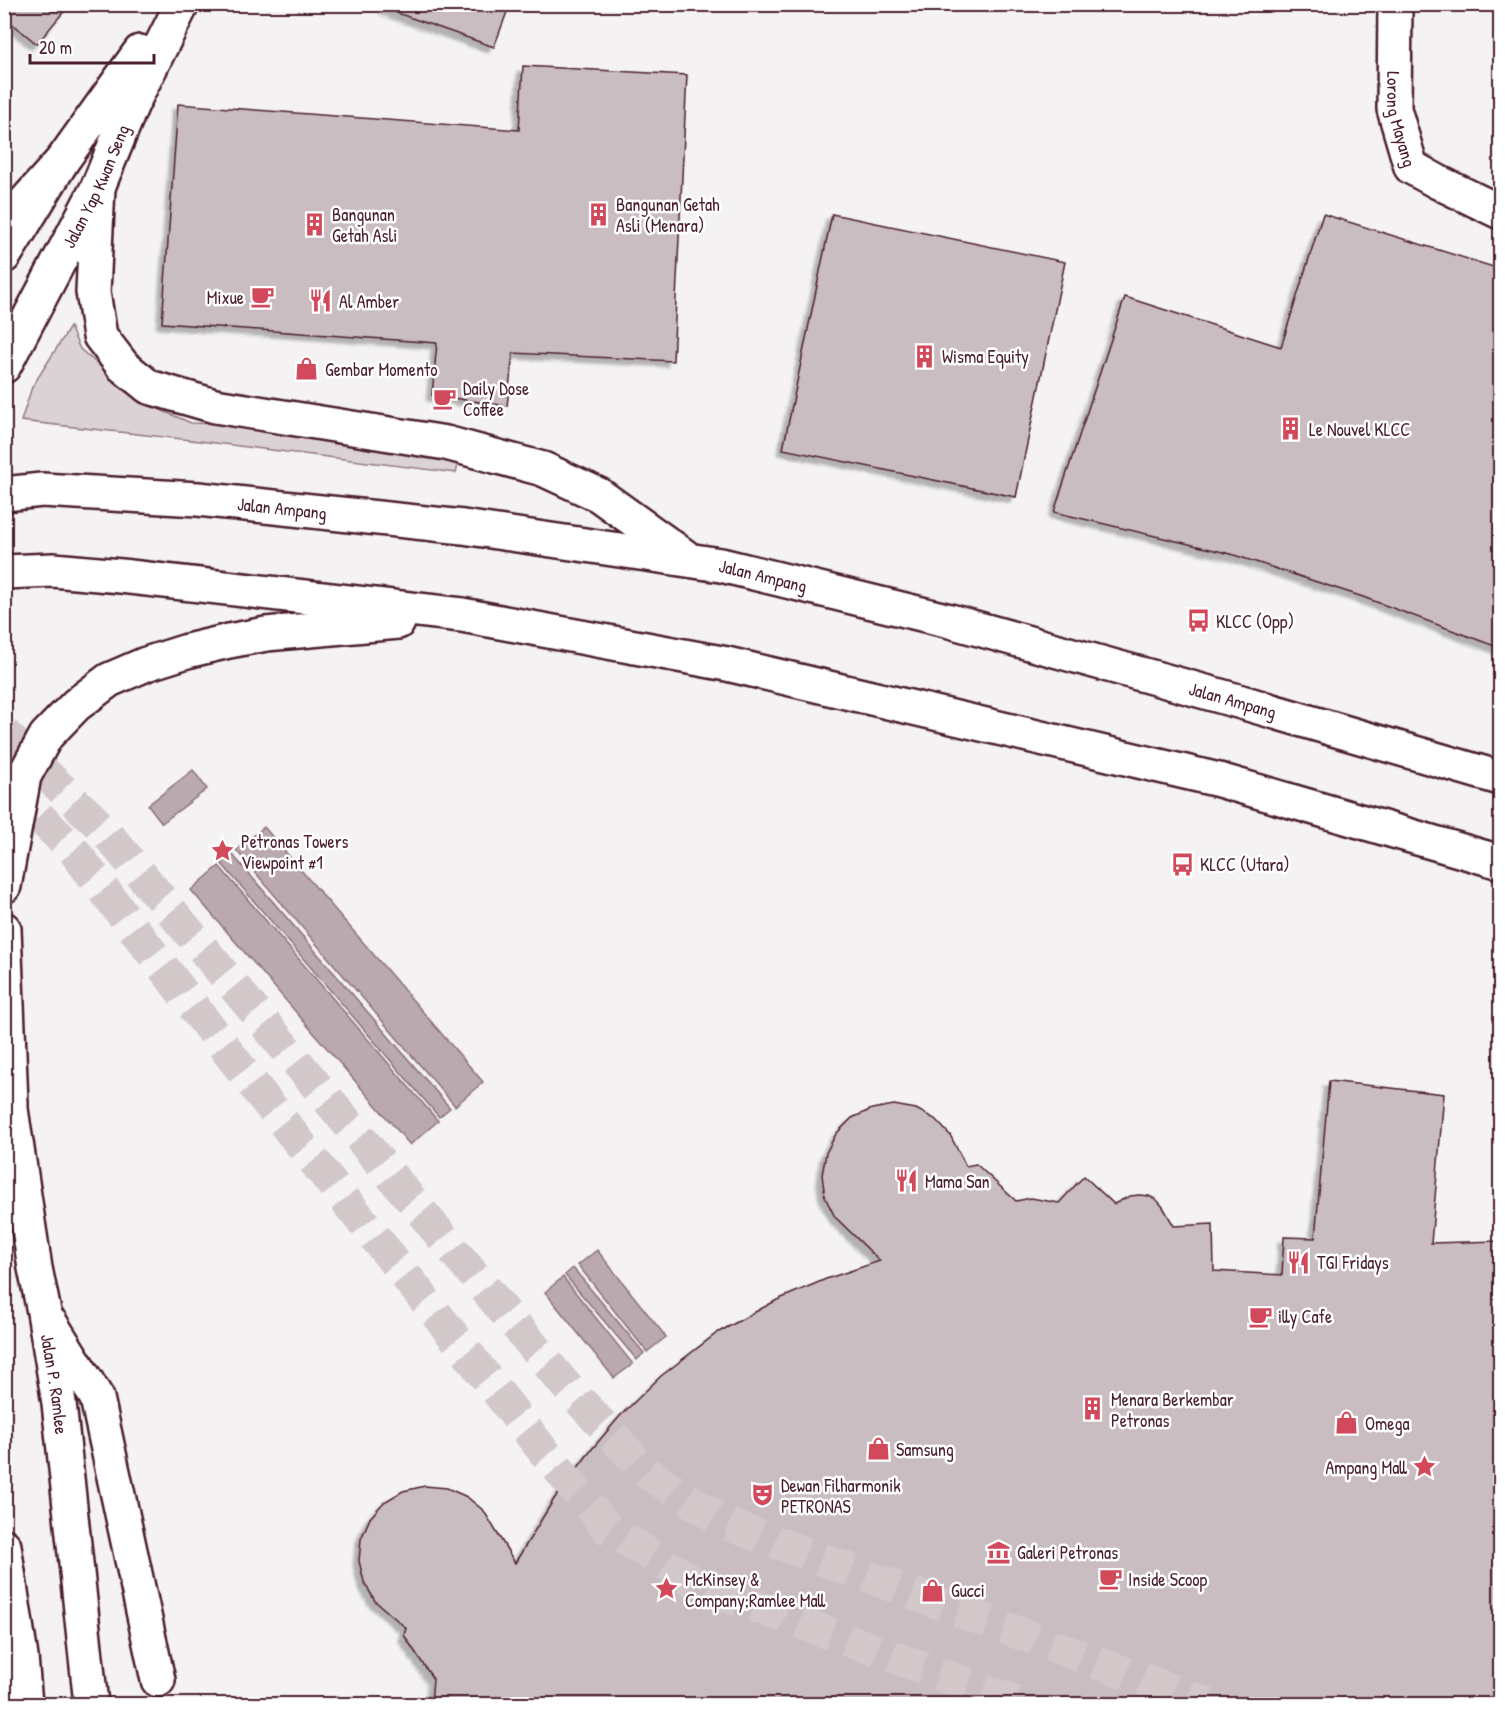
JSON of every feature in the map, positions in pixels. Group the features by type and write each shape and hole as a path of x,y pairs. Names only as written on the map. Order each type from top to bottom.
{"main road":[{"name":"Jalan Yap Kwan Seng","path":"4,256 62,161 174,4"},
{"name":"Jalan Yap Kwan Seng","path":"4,366 98,187 132,104 182,4"},
{"name":"Lorong Mayang","path":"1395,4 1394,109 1411,167 1500,212"},
{"path":"4,226 62,161"},
{"path":"98,187 93,292 100,336 123,366 149,387 215,406 446,443 543,469 599,495 688,559"},
{"name":"Jalan Ampang","path":"4,494 42,490 198,499 463,527 721,565 950,621 1500,778"},
{"path":"4,572 53,570 121,576 462,615 728,664 1219,780 1500,862"},
{"path":"4,886 24,776 46,736 76,705 109,680 146,664 187,651 267,634 462,615"},
{"path":"4,929 11,1104"},
{"name":"Jalan P. Ramlee","path":"4,1065 60,1414 91,1704"},
{"path":"44,1312 97,1398 158,1680"},
{"path":"4,1546 21,1657 25,1704"}],"shaded area":[{"path":"70,327 80,349 142,402 191,423 304,433 459,460 456,473 21,421 32,387"},
{"path":"193,770 207,789 162,823 148,805"},
{"path":"264,827 483,1082 455,1106 236,850"},
{"path":"232,854 450,1108 439,1117 222,864"},
{"path":"219,866 438,1121 410,1145 191,890"},
{"path":"597,1250 666,1337 647,1352 578,1265"},
{"path":"573,1268 644,1353 637,1360 565,1275"},
{"path":"563,1277 633,1364 614,1378 545,1292"}],"building":[{"path":"4,4 70,4 37,44 4,17"},
{"path":"387,4 510,4 494,47 386,9"},
{"path":"523,66 687,75 673,361 513,353 507,406 432,395 437,343 162,323 178,104 519,130"},
{"name":"Wisma Equity","path":"832,214 1065,262 1016,497 783,449"},
{"name":"Le Nouvel KLCC","path":"1323,214 1500,269 1500,648 1363,597 1231,554 1054,512 1125,297 1281,347"},
{"path":"1329,1081 1444,1094 1431,1243 1500,1241 1500,1704 431,1704 433,1679 404,1635 406,1628 375,1601 364,1582 359,1561 361,1539 370,1518 384,1502 403,1491 425,1486 447,1488 467,1497 484,1511 515,1563 554,1499 592,1449 620,1416 661,1376 717,1333 777,1300 826,1279 880,1261 835,1217 825,1197 822,1175 826,1153 836,1134 852,1118 872,1109 894,1105 916,1109 935,1119 950,1135 966,1166 976,1164 1016,1201 1031,1198 1059,1203 1084,1176 1114,1204 1130,1196 1149,1196 1163,1207 1174,1226 1213,1224 1214,1271 1282,1275 1284,1237 1315,1238"}],"tunnel":[{"path":"4,733 103,829 567,1387 647,1473 725,1523 1208,1704"},
{"path":"4,782 74,851 251,1082 607,1528 700,1586 1022,1704"}],"place":[{"name":"Bangunan Getah Asli (Menara)","path":"598,214"},
{"name":"Bangunan Getah Asli","path":"314,224"},
{"name":"Mixue","path":"262,297"},
{"name":"Al Amber","path":"321,301"},
{"name":"Wisma Equity","path":"924,356"},
{"name":"Gembar Momento","path":"307,369"},
{"name":"Daily Dose Coffee","path":"445,398"},
{"name":"Le Nouvel KLCC","path":"1291,429"},
{"name":"KLCC (Opp)","path":"1198,621"},
{"name":"Petronas Towers Viewpoint #1","path":"223,851"},
{"name":"KLCC (Utara)","path":"1182,864"},
{"name":"Mama San","path":"907,1181"},
{"name":"TGI Fridays","path":"1299,1262"},
{"name":"illy Cafe","path":"1260,1316"},
{"name":"Menara Berkembar Petronas","path":"1093,1409"},
{"name":"Omega","path":"1347,1423"},
{"name":"Samsung","path":"878,1449"},
{"name":"Ampang Mall","path":"1425,1467"},
{"name":"Dewan Filharmonik PETRONAS","path":"763,1495"},
{"name":"Galeri Petronas","path":"999,1552"},
{"name":"Inside Scoop","path":"1110,1579"},
{"name":"McKinsey & Company;Ramlee Mall","path":"667,1589"},
{"name":"Gucci","path":"933,1590"}]}
